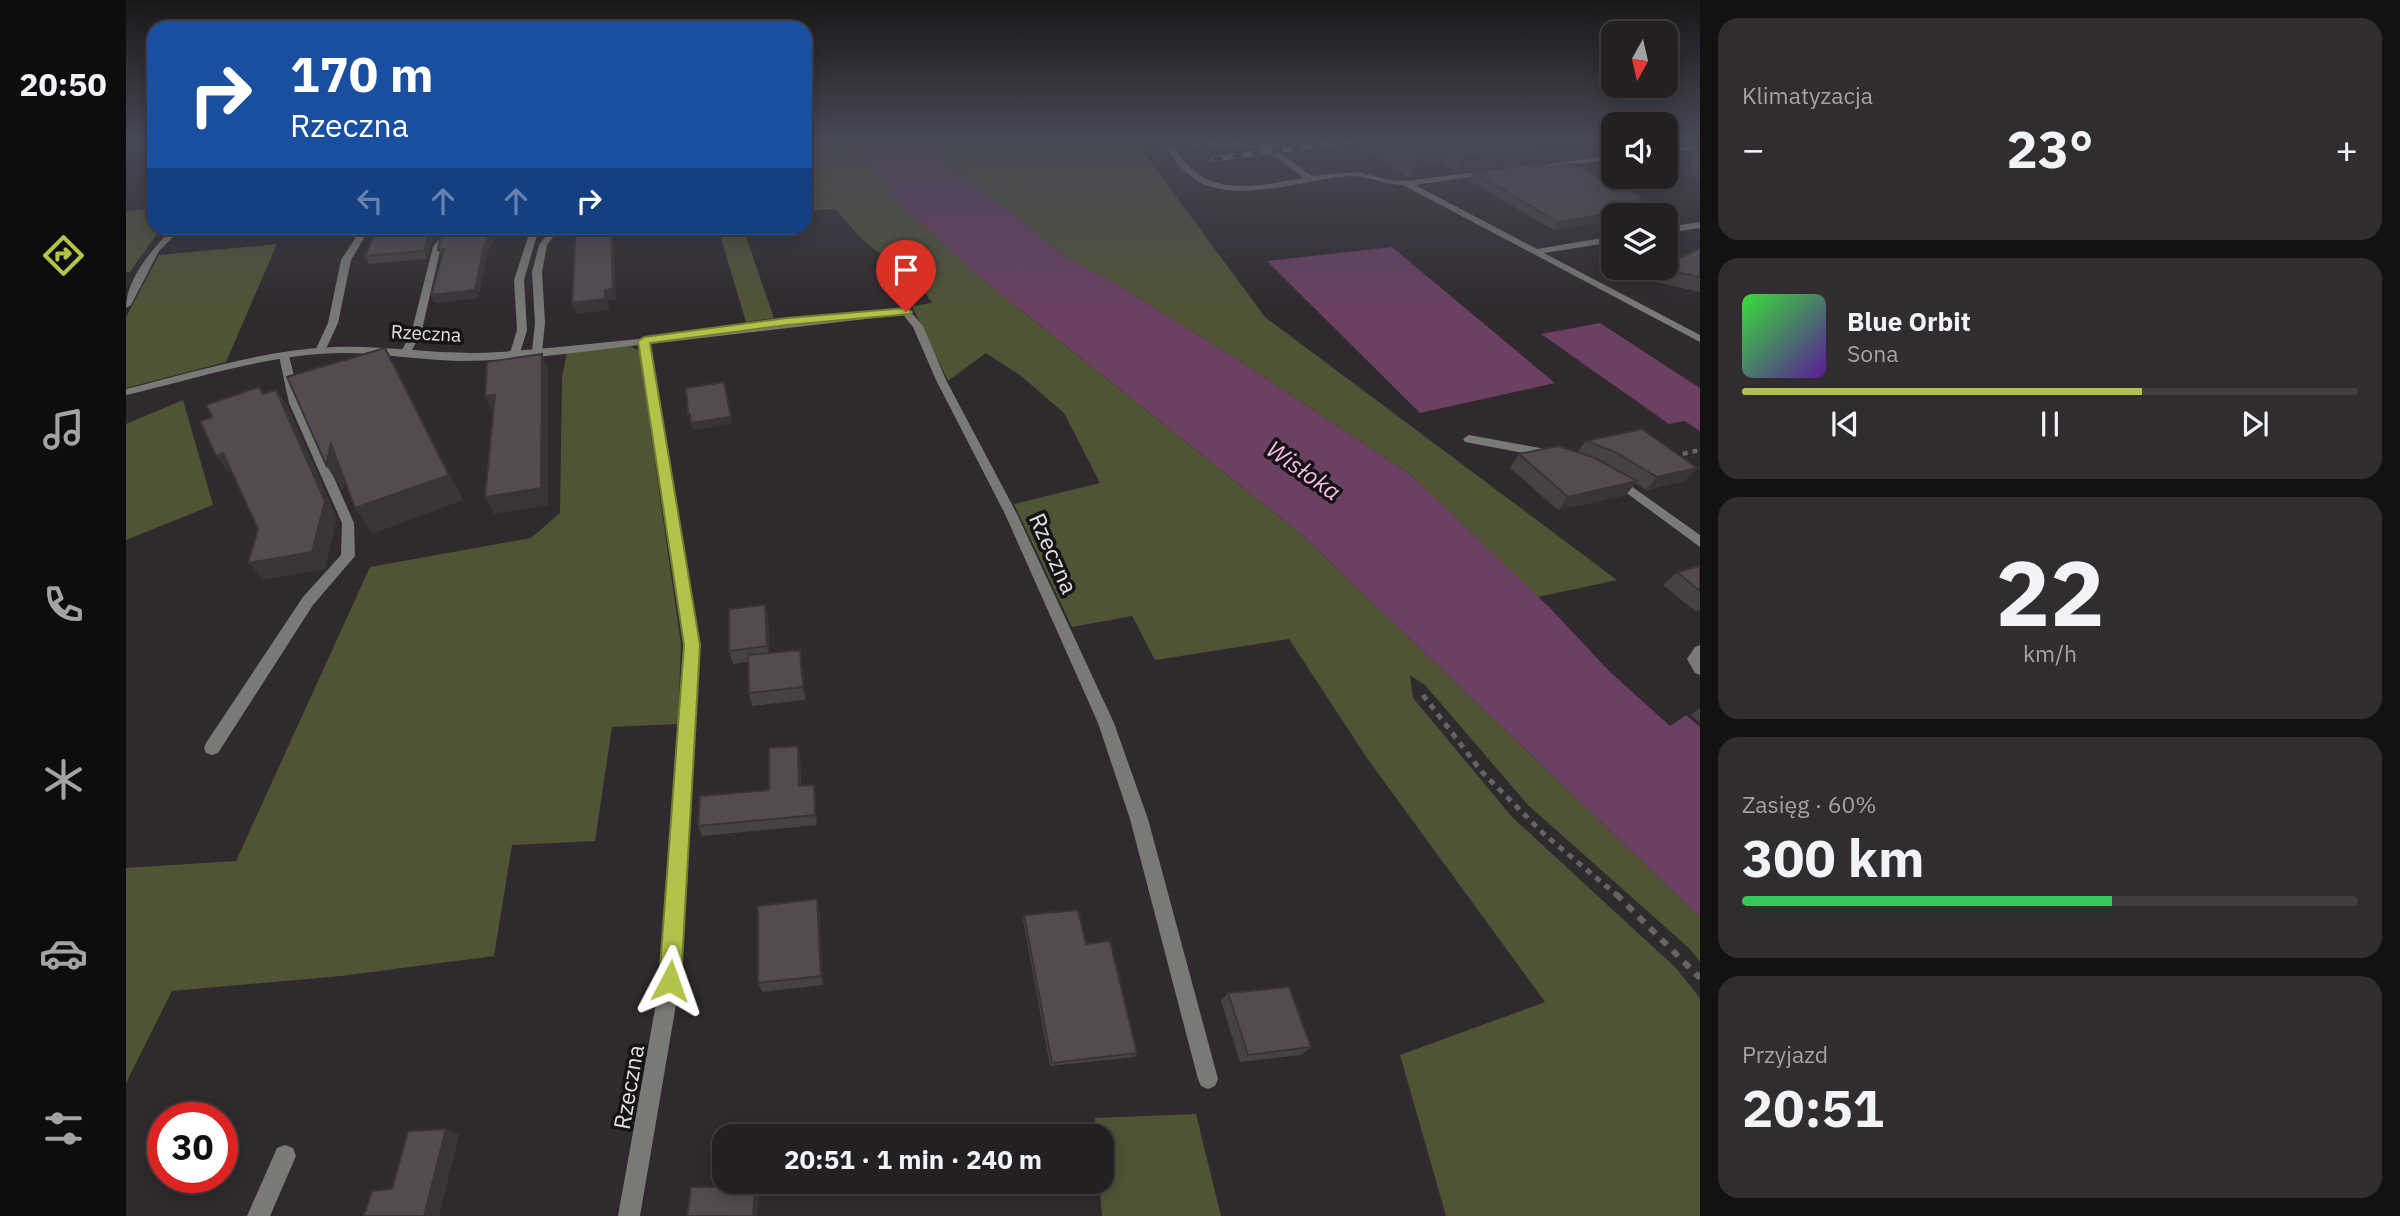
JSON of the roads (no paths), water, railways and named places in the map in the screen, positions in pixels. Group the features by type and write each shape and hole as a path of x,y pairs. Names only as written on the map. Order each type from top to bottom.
{"street":[{"path":"1433,198 1700,339"},
{"path":"1678,228 1700,225"},
{"path":"126,305 155,250 171,235"},
{"path":"320,351 332,323 346,260 362,235"},
{"path":"405,353 416,334 437,247 446,235"},
{"path":"515,354 522,330 519,280 533,235"},
{"path":"537,352 540,323 537,272 543,245 551,235"},
{"path":"1535,252 1601,241"},
{"name":"Rzeczna","path":"126,392 284,356 320,351 474,357 644,341 787,322 906,312 918,326 942,380 1011,514 1106,723 1139,819 1208,1079"},
{"name":"Rzeczna","path":"629,1216 670,981 692,645 644,341"},
{"path":"212,748 308,601 348,556 348,523 295,404 284,356"},
{"path":"1469,439 1533,448 1573,460"},
{"path":"1605,473 1700,542"},
{"path":"1700,651 1694,659 1700,669"},
{"path":"258,1216 285,1156"}],"water":[{"name":"Wisłoka","path":"895,198 991,198 1063,256 1118,285 1238,360 1411,475 1551,609 1609,671 1670,726 1686,715 1700,727 1700,917 1301,534 976,274"},
{"path":"1392,247 1555,383 1420,413 1267,261"},
{"path":"1600,323 1700,388 1700,431 1685,421 1669,424 1541,334"}]}
